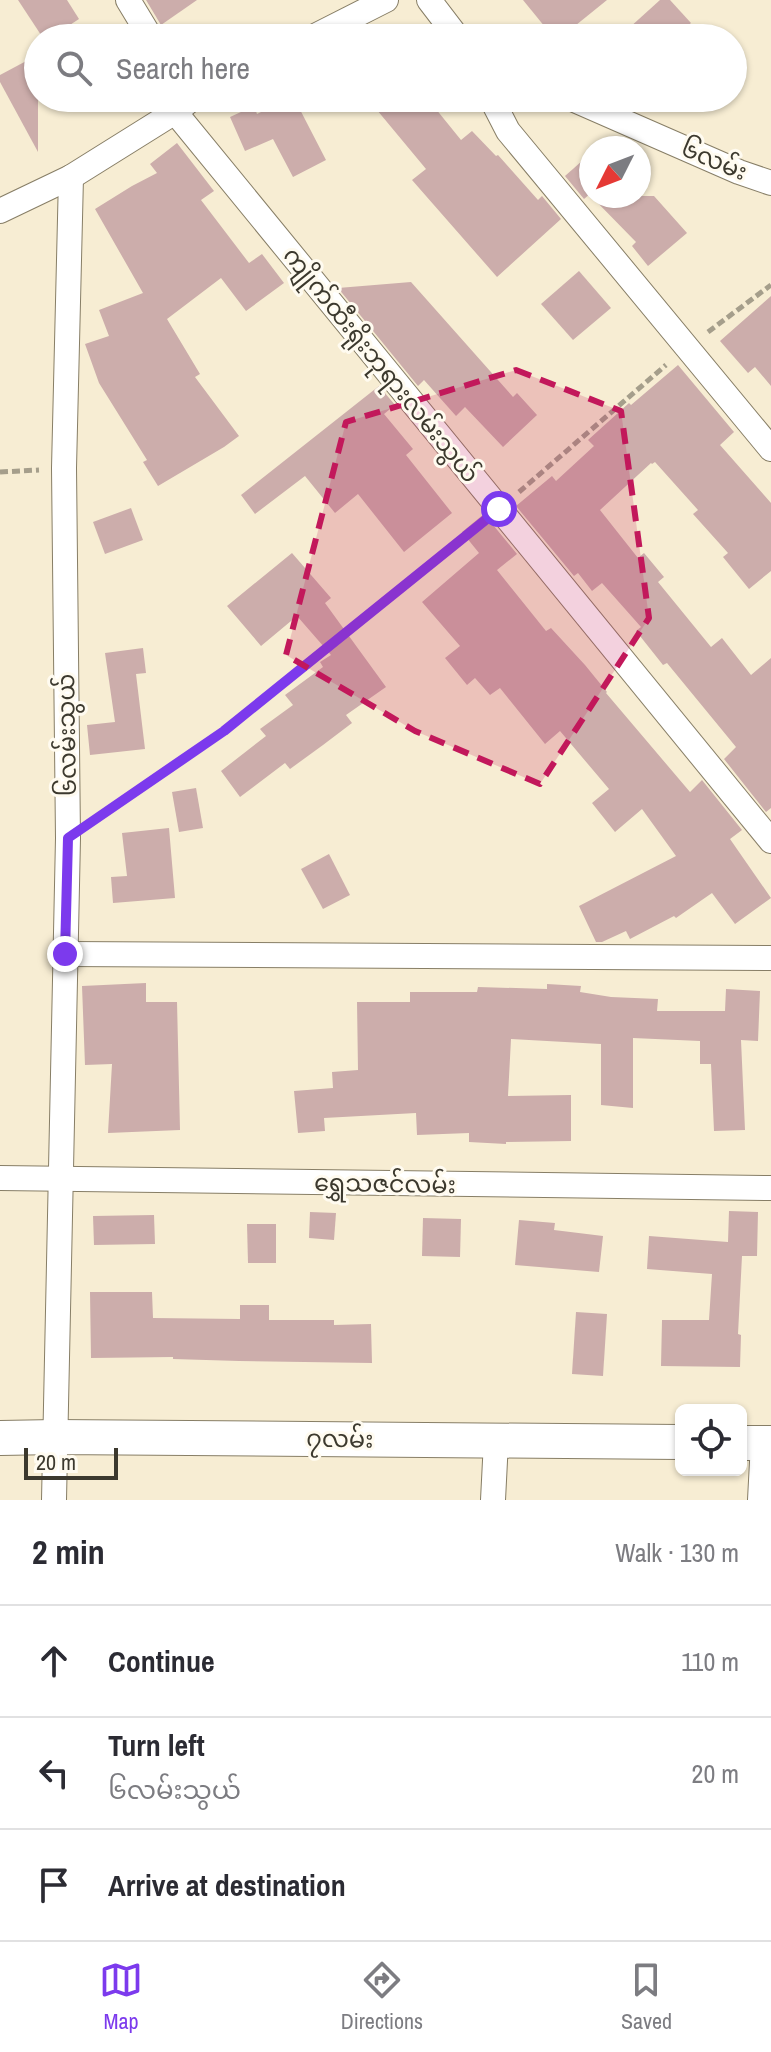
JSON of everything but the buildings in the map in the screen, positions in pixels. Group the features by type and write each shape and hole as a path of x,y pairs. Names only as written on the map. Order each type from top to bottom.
{"street":[{"path":"128,0 143,24"},
{"path":"339,24 386,0"},
{"path":"429,0 447,24"},
{"path":"0,211 71,177 171,112"},
{"name":"ကျိုက်ထီးရိုးဘုရားလမ်းသွယ်","path":"194,112 499,509 771,841"},
{"path":"498,112 508,131 771,449"},
{"name":"၆လမ်း","path":"602,112 771,183"},
{"name":"၆လမ်းသွယ်","path":"54,1500 68,838 64,468 71,177"},
{"path":"65,954 771,958"},
{"name":"ရွှေသဇင်လမ်း","path":"0,1178 771,1188"},
{"name":"၇လမ်း","path":"0,1438 675,1442"},
{"path":"493,1500 496,1441"},
{"path":"758,1443 760,1500"}],"path":[{"path":"68,838 224,731 499,509 687,347 771,285"},
{"path":"0,472 64,468"}],"highlighted area":[{"path":"516,370 621,411 649,618 540,784 415,731 286,655 346,422"}],"route":[{"path":"65,954 68,838 224,731 499,509"}]}
